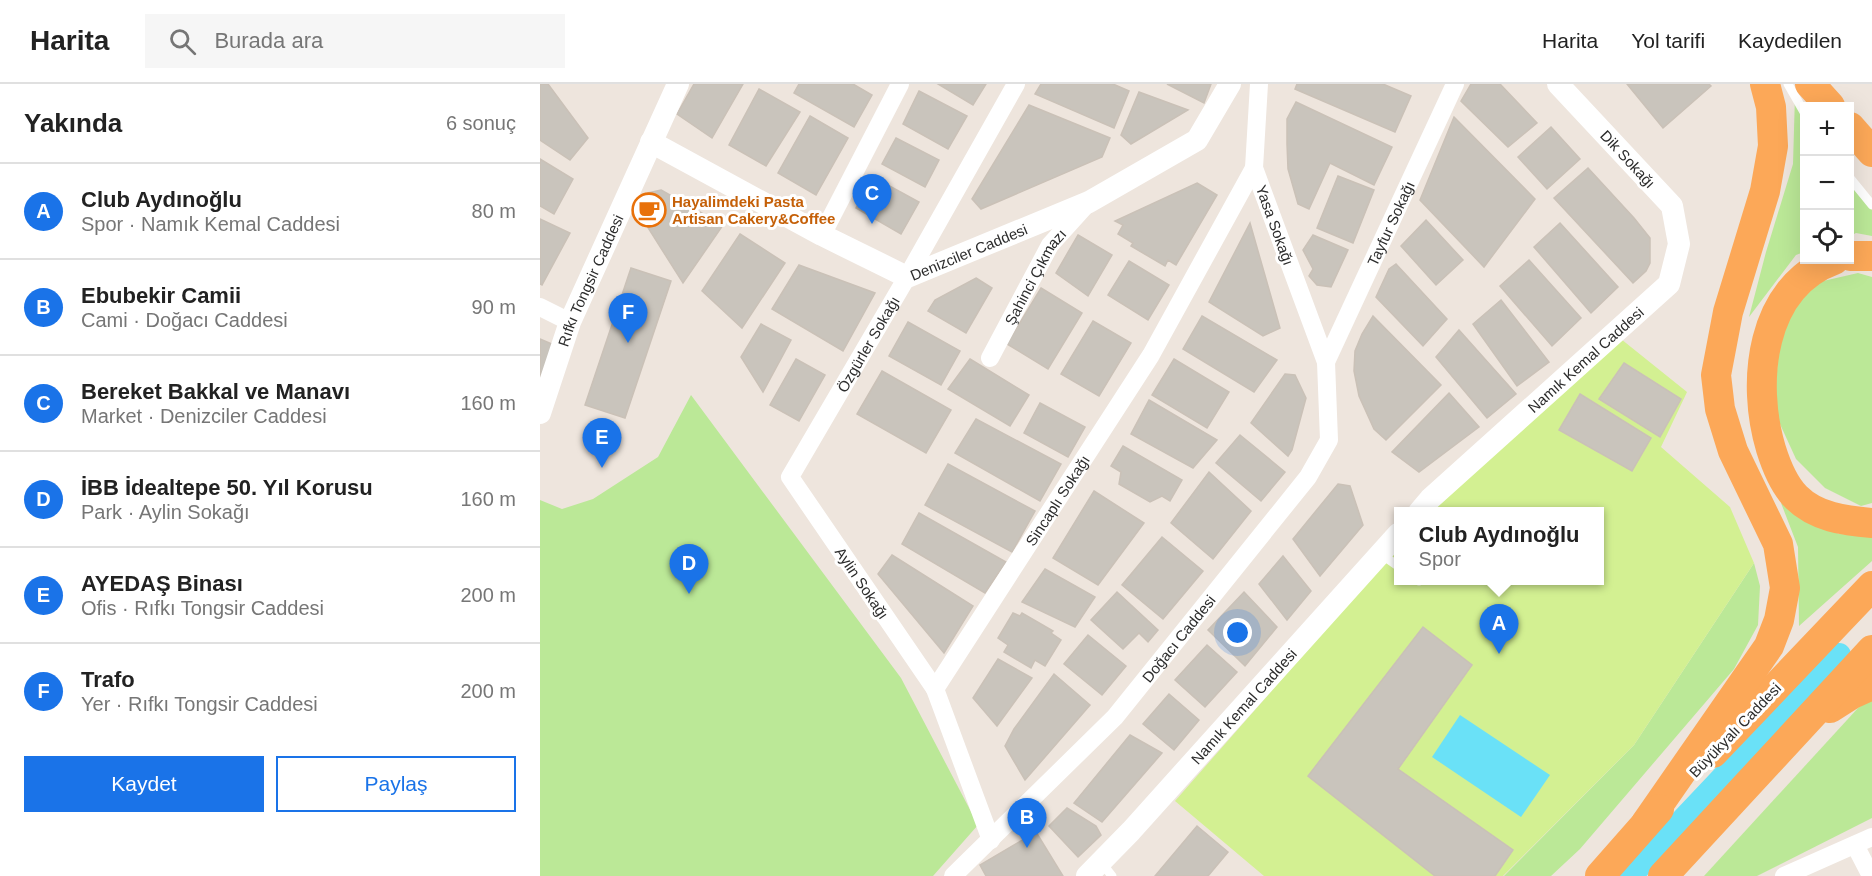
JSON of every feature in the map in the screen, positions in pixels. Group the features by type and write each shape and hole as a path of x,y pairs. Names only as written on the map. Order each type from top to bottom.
{"highway":[{"path":"1646,823 1769,646 1779,620 1785,588 1778,544 1733,451 1720,409 1716,375 1728,312 1765,191 1773,146 1771,107 1766,84"},
{"path":"1810,84 1826,102"},
{"path":"1854,132 1872,152"},
{"path":"1854,256 1872,256"},
{"path":"1825,264 1800,281 1781,306 1764,351 1761,368 1761,405 1773,456 1787,487 1796,497 1808,507 1821,513 1840,519 1872,523"},
{"name":"Büyükyalı Caddesi","path":"1600,876 1646,823 1872,586"},
{"path":"1663,876 1872,650"},
{"path":"1802,727 1852,694 1872,685"}],"street":[{"name":"Rıfkı Tongsir Caddesi","path":"540,413 570,322 678,84"},
{"path":"822,235 900,84"},
{"name":"Özgürler Sokağı","path":"790,477 1016,84"},
{"name":"Denizciler Caddesi","path":"651,142 822,235 907,277 1089,202 1197,140 1230,84"},
{"name":"Yasa Sokağı","path":"1259,84 1254,168 1326,362"},
{"name":"Tayfur Sokağı","path":"1326,362 1455,84"},
{"name":"Dik Sokağı","path":"1558,84 1672,207 1679,244"},
{"name":"Sincaplı Sokağı","path":"935,689 1151,355 1254,168"},
{"name":"Şahinci Çıkmazı","path":"990,358 1050,245 1089,202"},
{"name":"Namık Kemal Caddesi","path":"1423,507 1669,284 1679,244"},
{"path":"540,307 570,322"},
{"name":"Doğacı Caddesi","path":"953,876 1115,717 1308,477 1329,440 1326,362"},
{"name":"Aylin Sokağı","path":"790,477 935,689"},
{"name":"Namık Kemal Caddesi","path":"1100,871 1139,822 1390,560"},
{"path":"935,689 992,840"},
{"path":"1784,876 1872,837"},
{"path":"1855,845 1871,876"}],"lane":[{"path":"1788,84 1800,105"},
{"path":"1854,183 1872,205"}],"green space":[{"path":"1795,95 1800,104 1800,254 1796,255 1749,317 1766,252 1793,164"},
{"path":"1854,183 1872,204 1872,236 1854,234"},
{"path":"1858,273 1872,277 1872,503 1861,506 1825,488 1796,459 1774,411 1781,317 1810,284"},
{"path":"1621,339 1687,392 1661,447 1730,507 1754,563 1634,745 1503,876 1264,876 1175,801 1394,552 1394,585 1604,585 1604,507 1434,507"},
{"path":"691,395 901,678 978,825 933,876 540,876 540,500 562,509 593,499 658,457"},
{"path":"1781,503 1839,534 1872,535 1872,561 1799,626 1798,547"},
{"path":"1754,563 1760,586 1758,625 1734,669 1580,849 1551,876 1504,876 1634,745"},
{"path":"1872,698 1872,818 1757,876 1704,876 1858,708"}],"water":[{"path":"1460,715 1550,775 1521,817 1432,757"}],"building":[{"path":"540,84 548,84 588,138 570,160 540,140"},
{"path":"694,84 743,84 712,138 677,114"},
{"path":"799,84 853,84 872,95 854,127 794,93"},
{"path":"938,84 986,84 973,105"},
{"path":"1041,84 1113,84 1129,91 1114,128 1035,94"},
{"path":"1167,84 1211,84 1204,103"},
{"path":"1297,84 1383,84 1411,96 1395,132 1295,89"},
{"path":"1471,84 1500,84 1537,123 1508,147 1461,101"},
{"path":"1627,84 1709,84 1711,86 1663,128"},
{"path":"759,89 800,112 766,166 729,145"},
{"path":"919,91 967,116 948,149 903,124"},
{"path":"1139,92 1188,110 1131,144 1121,135"},
{"path":"1296,102 1392,147 1374,185 1330,163 1309,209 1298,204 1288,169 1287,144 1287,119"},
{"path":"1029,105 1110,138 1102,157 981,209 972,199"},
{"path":"810,116 848,138 816,195 778,173"},
{"path":"1454,117 1535,199 1484,267 1420,200"},
{"path":"1551,127 1580,159 1547,189 1518,157"},
{"path":"896,138 939,160 925,187 882,164"},
{"path":"540,159 573,179 554,214 540,206"},
{"path":"1588,168 1650,238 1650,263 1646,271 1633,283 1554,198"},
{"path":"1338,176 1374,190 1353,243 1317,228"},
{"path":"873,177 919,202 901,234 856,208"},
{"path":"1197,183 1217,195 1176,265 1168,260 1165,266 1131,246 1133,243 1118,234 1123,225 1115,221"},
{"path":"661,190 723,225 683,283 640,215 648,193"},
{"path":"540,219 570,233 542,285 540,284"},
{"path":"1426,220 1463,260 1436,285 1401,246"},
{"path":"1250,223 1280,328 1263,336 1209,302"},
{"path":"1560,223 1618,287 1591,313 1534,247"},
{"path":"740,234 785,263 742,328 702,291"},
{"path":"1078,235 1112,255 1088,296 1056,273"},
{"path":"1313,235 1348,250 1331,287 1317,285 1309,276 1313,269 1303,250"},
{"path":"1529,260 1581,318 1552,346 1500,286"},
{"path":"1129,261 1169,285 1148,320 1108,295"},
{"path":"1396,264 1447,319 1423,346 1376,297 1389,269"},
{"path":"799,265 875,293 843,351 772,309"},
{"path":"631,268 671,281 625,418 585,405"},
{"path":"976,278 992,288 966,333 928,311 935,300"},
{"path":"1041,288 1082,313 1048,369 1007,344"},
{"path":"1501,300 1549,362 1517,386 1473,324"},
{"path":"1202,316 1277,360 1254,392 1183,349"},
{"path":"1373,316 1441,385 1386,440 1374,429 1359,396 1354,371 1355,351"},
{"path":"1093,321 1131,343 1099,396 1061,374"},
{"path":"908,322 960,351 941,385 889,356"},
{"path":"761,324 791,340 763,392 741,357"},
{"path":"1459,330 1516,394 1487,418 1436,357"},
{"path":"540,339 554,345 540,378"},
{"path":"796,359 825,375 799,421 770,405"},
{"path":"970,359 1029,395 1010,426 948,389"},
{"path":"1174,359 1229,392 1207,428 1152,395"},
{"path":"1624,363 1681,399 1660,437 1599,399"},
{"path":"882,371 951,410 926,453 857,414"},
{"path":"1285,374 1295,375 1306,398 1292,450 1288,456 1251,423"},
{"path":"1449,393 1479,427 1419,472 1392,452"},
{"path":"1580,394 1651,438 1632,471 1559,430"},
{"path":"1149,400 1217,440 1193,468 1131,434"},
{"path":"1040,403 1085,427 1068,457 1024,433"},
{"path":"976,419 1061,464 1040,501 955,453"},
{"path":"1240,435 1285,472 1261,501 1216,463"},
{"path":"1123,446 1182,480 1170,501 1162,496 1150,502 1119,484 1121,472 1111,466"},
{"path":"948,464 1035,511 1012,552 925,505"},
{"path":"1209,472 1251,511 1213,559 1171,523"},
{"path":"1338,484 1350,486 1363,525 1320,576 1293,539"},
{"path":"1094,491 1144,523 1098,585 1053,558"},
{"path":"919,513 1006,562 985,593 902,544"},
{"path":"1162,537 1203,571 1163,619 1122,585"},
{"path":"892,555 973,606 944,653 878,574"},
{"path":"1283,556 1311,591 1287,620 1259,584"},
{"path":"1045,569 1095,597 1075,627 1022,602"},
{"path":"1117,592 1158,630 1148,642 1139,633 1123,649 1091,620"},
{"path":"1244,592 1277,627 1245,666 1208,630"},
{"path":"1013,613 1020,616 1022,613 1053,631 1051,633 1061,640 1045,666 1035,660 1031,668 1004,652 1008,645 998,638"},
{"path":"1423,627 1472,665 1398,769 1513,850 1495,876 1435,876 1308,776"},
{"path":"1088,635 1126,666 1102,695 1064,664"},
{"path":"1207,645 1237,672 1205,707 1175,680"},
{"path":"998,659 1032,678 997,726 973,698"},
{"path":"1054,674 1090,705 1025,780 1005,746 1014,729"},
{"path":"1169,694 1199,720 1174,750 1143,724"},
{"path":"1130,735 1162,753 1102,822 1074,803"},
{"path":"1067,808 1096,826 1101,835 1078,857 1049,826"},
{"path":"1197,826 1228,852 1208,876 1155,876"},
{"path":"1036,832 1063,876 986,876 980,865"}],"waterway":[{"path":"1630,876 1839,655"}],"place":[{"name":"Hayalimdeki Pasta Artisan Cakery&Coffee","path":"649,210"},
{"name":"Bereket Bakkal ve Manavı","path":"872,224"},
{"name":"Trafo","path":"628,343"},
{"name":"AYEDAŞ Binası","path":"602,468"},
{"name":"İBB İdealtepe 50. Yıl Korusu","path":"689,594"},
{"name":"Club Aydınoğlu","path":"1499,654"},
{"name":"Ebubekir Camii","path":"1027,848"}]}
